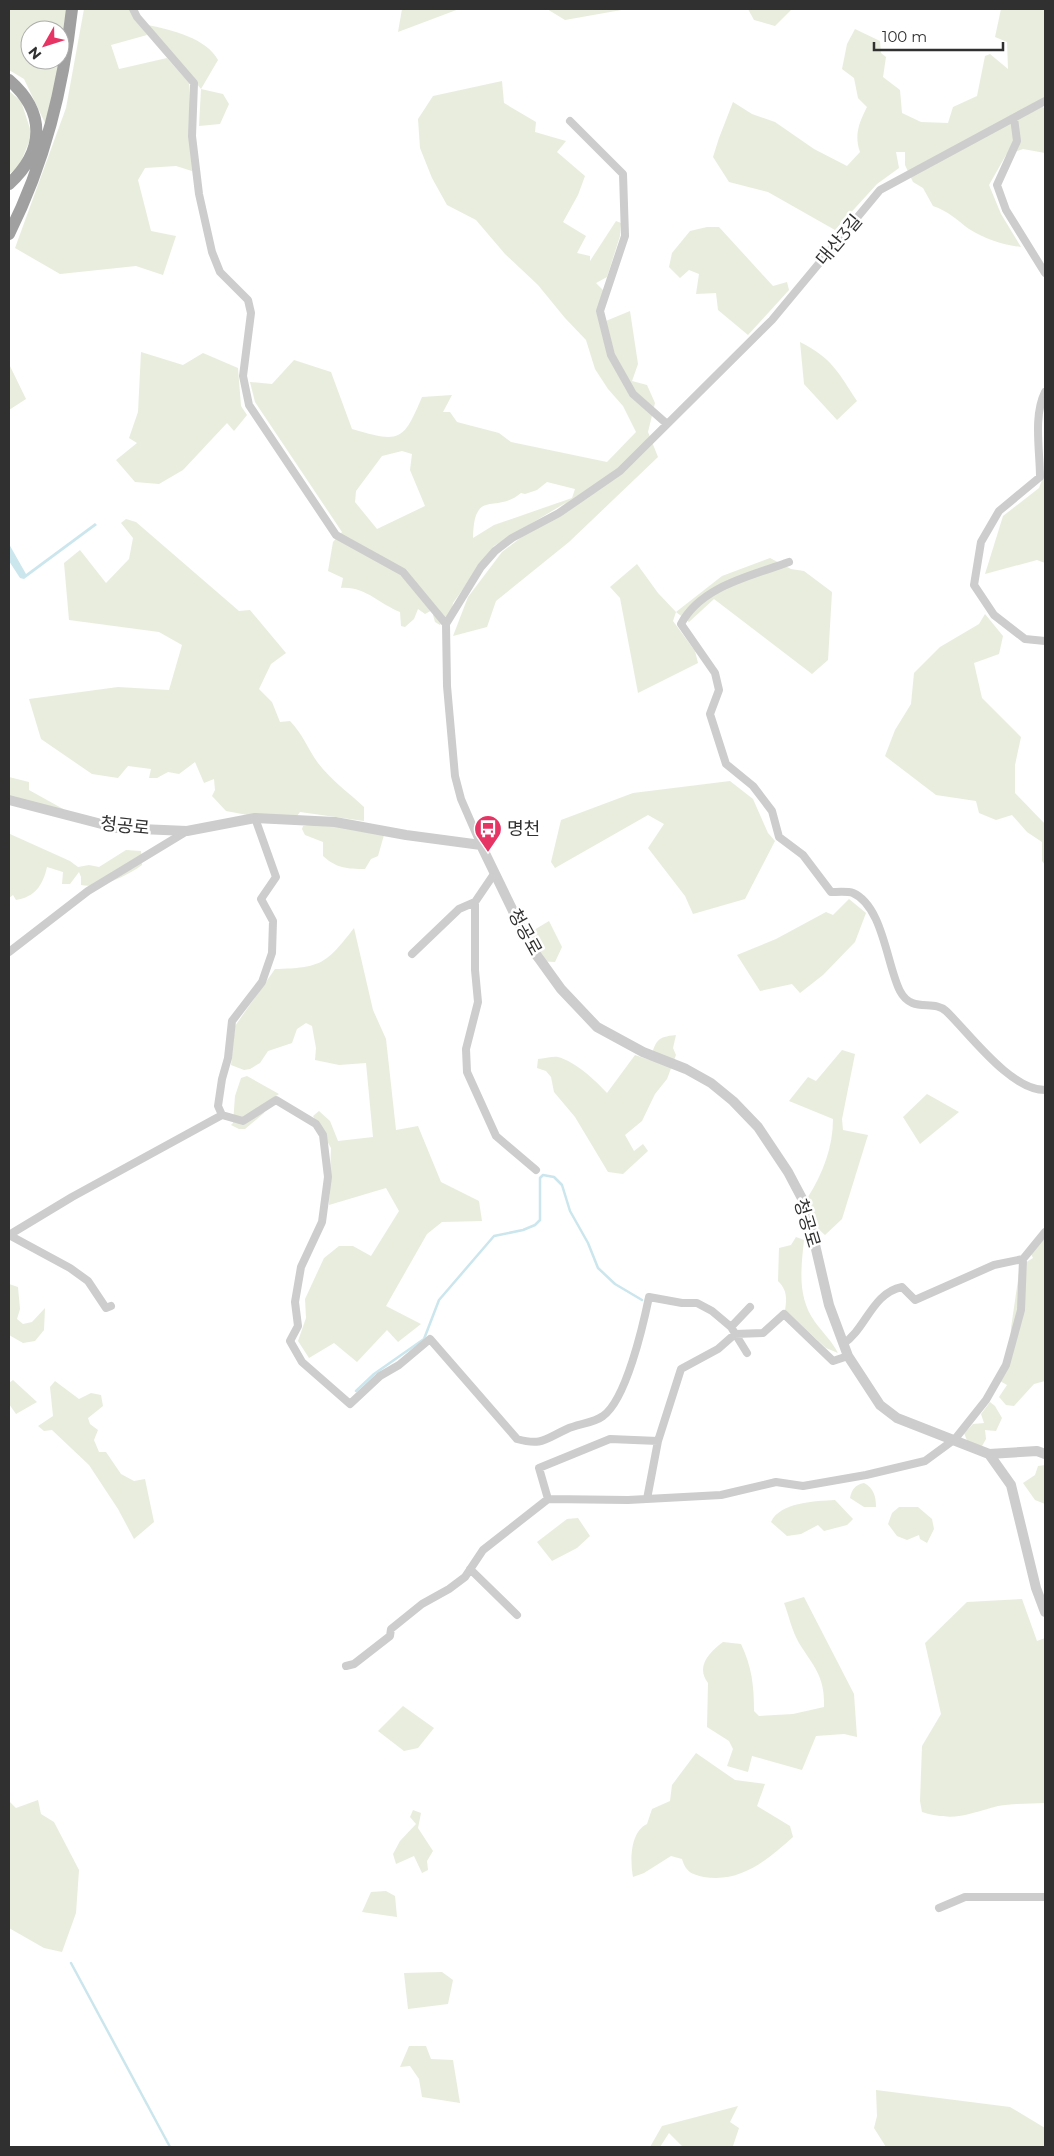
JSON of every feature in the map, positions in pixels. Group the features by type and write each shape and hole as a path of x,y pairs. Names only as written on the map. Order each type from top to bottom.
{"highway":[{"path":"9,234 22,208 52,127 66,60 72,9"},
{"path":"9,80 27,99 35,116 37,136 32,153 23,171 9,184"}],"street":[{"path":"133,9 137,17 194,83 192,136 198,194 212,252 220,272 248,300 251,313 243,376 249,406 336,535 403,572 446,624"},
{"name":"대산3길","path":"446,624 481,567 495,551 512,538 559,513 620,471 772,320 880,190 1045,101"},
{"path":"1014,118 1017,140 997,185 1006,210 1045,273"},
{"path":"570,121 623,174 625,236 600,311 611,355 633,394 667,424"},
{"path":"1045,392 1040,402 1040,477 999,511 981,542 974,585 994,615 1026,639 1045,641"},
{"path":"789,562 722,586 688,610 681,624 715,673 719,690 710,714 726,764 753,786 772,811 779,837 803,855 831,892 853,893 867,905 883,936 900,992 912,1005 944,1009 1013,1078 1045,1090"},
{"name":"청공로","path":"446,624 447,686 455,776 461,799 481,845 530,946 560,989 597,1027 643,1052 711,1083 733,1101 758,1127 788,1172 806,1206 829,1305 843,1344 848,1356 880,1405 897,1418 955,1439 989,1454"},
{"name":"청공로","path":"9,800 117,828 187,831 256,818 335,822 406,835 481,845"},
{"path":"222,1115 218,1106 222,1078 228,1058 232,1021 262,982 272,953 273,921 261,899 276,877 256,818"},
{"path":"9,952 88,891 187,831"},
{"path":"412,954 459,909 475,902 494,874"},
{"path":"475,902 475,970 478,1002 466,1049 467,1072 496,1136 536,1170"},
{"path":"9,1235 222,1115 243,1121 276,1100 316,1124 323,1135 328,1177 322,1222 301,1267 295,1302 298,1326 290,1341 302,1362 350,1404 380,1376 399,1365 430,1339 517,1440 535,1444 579,1424 602,1418 613,1407 640,1340 649,1297 682,1304 696,1303 712,1311 733,1330 747,1353"},
{"path":"346,1666 354,1664 390,1636 391,1629 422,1604 449,1589 465,1577 483,1550 548,1499 721,1495 776,1482 803,1486 866,1475 925,1461 955,1439 986,1400 1006,1365 1021,1310 1024,1259 1045,1232"},
{"path":"9,1235 70,1268 88,1281 106,1308 111,1306"},
{"path":"843,1344 855,1336 877,1302 897,1288 902,1287 915,1300 994,1265 1024,1259"},
{"path":"647,1498 658,1440 681,1369 718,1349 750,1307"},
{"path":"733,1330 764,1333 784,1314 833,1361 848,1356"},
{"path":"548,1499 539,1468 610,1439 658,1440"},
{"path":"989,1454 1037,1452 1045,1454"},
{"path":"989,1454 1011,1485 1036,1588 1045,1612"},
{"path":"470,1569 517,1615"},
{"path":"939,1908 965,1897 1045,1897"}],"shaded area":[{"path":"9,9 67,9 65,20 20,20 20,70 57,70 45,123 24,79 9,70"},
{"path":"84,9 130,9 147,35 111,45 119,69 167,58 189,83 192,171 176,166 145,168 138,180 151,231 176,236 163,275 136,266 60,274 15,248 66,108"},
{"path":"402,9 459,9 398,32"},
{"path":"547,9 627,9 565,20"},
{"path":"748,9 792,9 775,26 754,20"},
{"path":"1001,9 1045,9 1045,98 1033,104 1045,108 1045,153 1023,149 1006,155 989,185 1001,214 1021,247 1001,243 982,236 948,213 933,206 923,188 913,182 905,165 905,152 896,152 899,168 877,184 835,230 768,192 729,182 713,157 733,102 752,114 775,122 814,149 847,166 860,152 857,135 867,107 858,98 854,78 842,69 847,44 855,29 880,41 881,53 886,57 883,77 900,90 902,113 921,122 948,123 953,107 977,96 985,56 990,54 1008,69 1007,42 995,37"},
{"path":"148,25 188,36 213,52 218,60 201,89"},
{"path":"502,81 504,103 536,122 535,132 566,141 557,152 585,176 578,195 563,222 586,236 577,253 590,256 590,261 616,221 621,223 620,236 607,277 596,283 605,292 596,311 601,323 630,311 638,364 632,381 647,385 655,403 648,432 658,457 569,542 496,601 487,627 453,636 468,597 502,552 567,502 494,546 453,603 452,609 440,625 435,622 433,615 436,608 425,614 418,609 414,619 405,627 401,626 400,612 365,593 350,588 341,588 343,578 328,571 333,542 342,532 255,402 250,382 272,384 294,360 331,372 352,429 381,436 390,437 404,431 416,412 422,397 452,395 443,412 450,412 457,422 499,433 511,442 607,462 636,432 623,406 608,389 595,369 586,340 538,285 505,254 476,220 447,205 432,178 420,148 418,119 433,96","holes":["402,451 412,454 410,470 425,506 377,529 355,502 356,491 382,456","547,482 575,489 572,498 494,525 473,538 474,522 477,513 482,507 512,499 521,493 525,494 537,490"]},
{"path":"201,89 223,94 229,104 220,124 199,126"},
{"path":"9,91 21,101 32,135 19,166 9,174"},
{"path":"707,227 719,227 773,286 787,282 789,290 748,335 718,310 716,293 696,294 699,274 689,270 680,278 669,267 672,253 690,231"},
{"path":"800,342 827,360 857,401 837,420 804,384"},
{"path":"141,352 183,365 203,353 238,368 241,406 247,415 234,431 227,423 183,470 159,484 135,482 116,460 137,443 129,438 138,412"},
{"path":"9,364 26,399 9,410"},
{"path":"1045,472 1045,563 1037,560 985,574 1003,516 1039,488"},
{"path":"126,519 136,522 239,611 250,610 286,653 271,664 259,689 272,702 280,722 290,721 323,769 364,807 364,821 300,812 297,816 253,816 226,811 212,796 215,790 214,779 204,783 195,762 179,774 168,772 157,778 149,778 151,769 128,766 118,778 92,774 41,739 29,699 118,687 169,690 182,645 159,632 69,620 64,563 80,550 106,583 129,559 133,538 121,523"},
{"path":"770,558 791,569 804,571 832,592 828,660 812,674 714,599 689,622 676,612 722,576"},
{"path":"637,564 658,593 676,612 673,621 695,651 698,663 638,693 620,598 610,587"},
{"path":"985,614 1003,636 999,654 974,663 982,698 1021,737 1015,765 1015,793 1045,824 1045,865 1042,861 1042,842 1027,832 1012,815 996,820 979,813 976,801 936,795 885,756 895,730 911,704 914,673 940,647 979,624"},
{"path":"9,777 29,782 29,790 65,810 9,797"},
{"path":"730,781 753,799 768,833 775,841 745,899 693,914 685,896 648,848 664,824 648,815 555,868 551,862 561,820 633,793"},
{"path":"303,826 340,826 384,835 378,856 371,859 365,869 347,868 337,865 323,856 323,842 305,835 302,829"},
{"path":"10,834 70,861 78,867 89,865 99,867 126,850 141,851 142,865 113,881 88,886 81,885 79,872 70,884 62,884 63,872 47,867 37,889 28,896 16,900 13,895 9,898"},
{"path":"849,899 866,913 855,942 823,975 800,993 792,984 760,991 737,955 776,939 826,912 833,915"},
{"path":"549,921 562,947 555,962 535,961 526,950 524,942 529,933"},
{"path":"354,928 373,1010 386,1039 396,1130 418,1126 441,1182 479,1201 482,1221 442,1222 427,1234 386,1306 421,1324 398,1342 387,1330 357,1362 334,1343 309,1358 298,1341 306,1318 305,1299 324,1258 339,1246 353,1246 371,1256 399,1211 386,1188 329,1205 331,1148 313,1116 319,1111 330,1121 338,1141 373,1137 366,1063 339,1065 315,1060 316,1048 312,1026 306,1023 297,1029 292,1043 268,1051 260,1063 250,1069 244,1070 231,1065 235,1026 275,969 303,967 321,962 329,957"},
{"path":"676,1035 673,1048 676,1055 667,1079 655,1094 642,1121 625,1135 634,1151 643,1144 648,1151 623,1174 608,1172 575,1117 554,1092 551,1077 546,1071 537,1068 538,1059 558,1057 565,1059 585,1072 607,1093 635,1055 650,1060 658,1041 664,1037"},
{"path":"842,1050 855,1054 842,1119 843,1130 868,1135 842,1219 825,1235 813,1221 810,1208 811,1203 808,1197 826,1160 833,1129 833,1119 789,1101 808,1077 816,1081"},
{"path":"247,1076 279,1094 268,1101 264,1113 245,1129 239,1129 231,1125 233,1123 235,1096 241,1078"},
{"path":"927,1094 959,1112 920,1144 903,1117"},
{"path":"796,1237 804,1240 802,1282 805,1303 815,1322 838,1353 826,1348 785,1310 786,1294 778,1281 779,1248 791,1245"},
{"path":"1043,1239 1045,1241 1045,1381 1034,1384 1014,1406 1006,1405 999,1397 1007,1385 1000,1381 1009,1363 1011,1328 1020,1266 1033,1258 1031,1254"},
{"path":"9,1284 18,1287 20,1309 17,1319 23,1324 32,1322 45,1308 44,1330 35,1341 23,1343 9,1335"},
{"path":"13,1380 37,1402 16,1414 9,1404 9,1383"},
{"path":"55,1381 79,1399 91,1393 101,1395 103,1406 88,1418 90,1424 98,1430 94,1440 99,1452 106,1452 121,1474 134,1481 145,1479 154,1522 134,1539 118,1509 89,1465 52,1430 44,1431 38,1426 53,1416 50,1387"},
{"path":"990,1402 995,1406 1002,1418 996,1431 985,1430 986,1439 982,1446 968,1443 964,1433 973,1424 984,1423 981,1414"},
{"path":"1045,1465 1045,1504 1035,1500 1023,1483 1035,1475 1038,1466"},
{"path":"864,1483 874,1493 876,1507 864,1507 850,1498 854,1488"},
{"path":"835,1500 853,1519 847,1525 824,1531 818,1525 801,1534 787,1536 771,1522 782,1510 790,1507 809,1502"},
{"path":"899,1507 918,1507 932,1519 934,1529 927,1543 920,1539 919,1535 907,1540 897,1536 888,1524 892,1513"},
{"path":"578,1518 590,1536 577,1548 552,1561 537,1542 567,1519"},
{"path":"804,1597 854,1694 857,1737 844,1734 816,1736 802,1770 752,1756 748,1772 727,1766 733,1749 729,1741 707,1727 708,1683 703,1671 709,1655 723,1642 741,1644 752,1677 754,1711 759,1716 793,1714 824,1707 823,1687 818,1672 799,1643 784,1603"},
{"path":"1022,1599 1037,1641 1045,1638 1045,1803 1004,1805 952,1817 922,1812 920,1801 922,1746 941,1714 925,1643 967,1602"},
{"path":"403,1706 434,1728 418,1748 404,1751 378,1731"},
{"path":"696,1753 735,1780 765,1784 757,1806 790,1826 793,1837 753,1868 730,1877 717,1878 696,1875 687,1870 682,1859 671,1856 644,1873 633,1877 632,1848 637,1833 647,1824 652,1809 670,1801 672,1785"},
{"path":"38,1800 41,1814 54,1822 79,1870 76,1913 62,1952 44,1948 9,1928 9,1801 16,1808"},
{"path":"413,1810 421,1813 418,1828 433,1851 427,1861 428,1870 422,1873 414,1856 396,1864 393,1854 400,1841 416,1824 410,1817"},
{"path":"386,1891 395,1896 397,1917 362,1912 371,1892"},
{"path":"442,1972 453,1980 448,2004 408,2009 404,1973"},
{"path":"409,2046 426,2046 431,2059 453,2060 460,2103 422,2097 419,2079 410,2066 400,2067"},
{"path":"876,2090 1010,2107 1045,2128 1045,2147 886,2147 874,2128 877,2116"},
{"path":"738,2106 730,2122 739,2128 733,2146 736,2147 683,2147 669,2133 660,2147 650,2147 662,2126"}],"water":[{"path":"95,523 97,525 24,579 20,578 9,561 9,544 26,574"}],"waterway":[{"path":"356,1391 374,1374 424,1339 439,1300 494,1236 523,1230 535,1225 540,1220 540,1178 543,1175 554,1177 562,1185 570,1211 588,1243 598,1268 615,1284 642,1300"},
{"path":"71,1963 170,2147"}],"place":[{"name":"명천","path":"488,853"}]}
